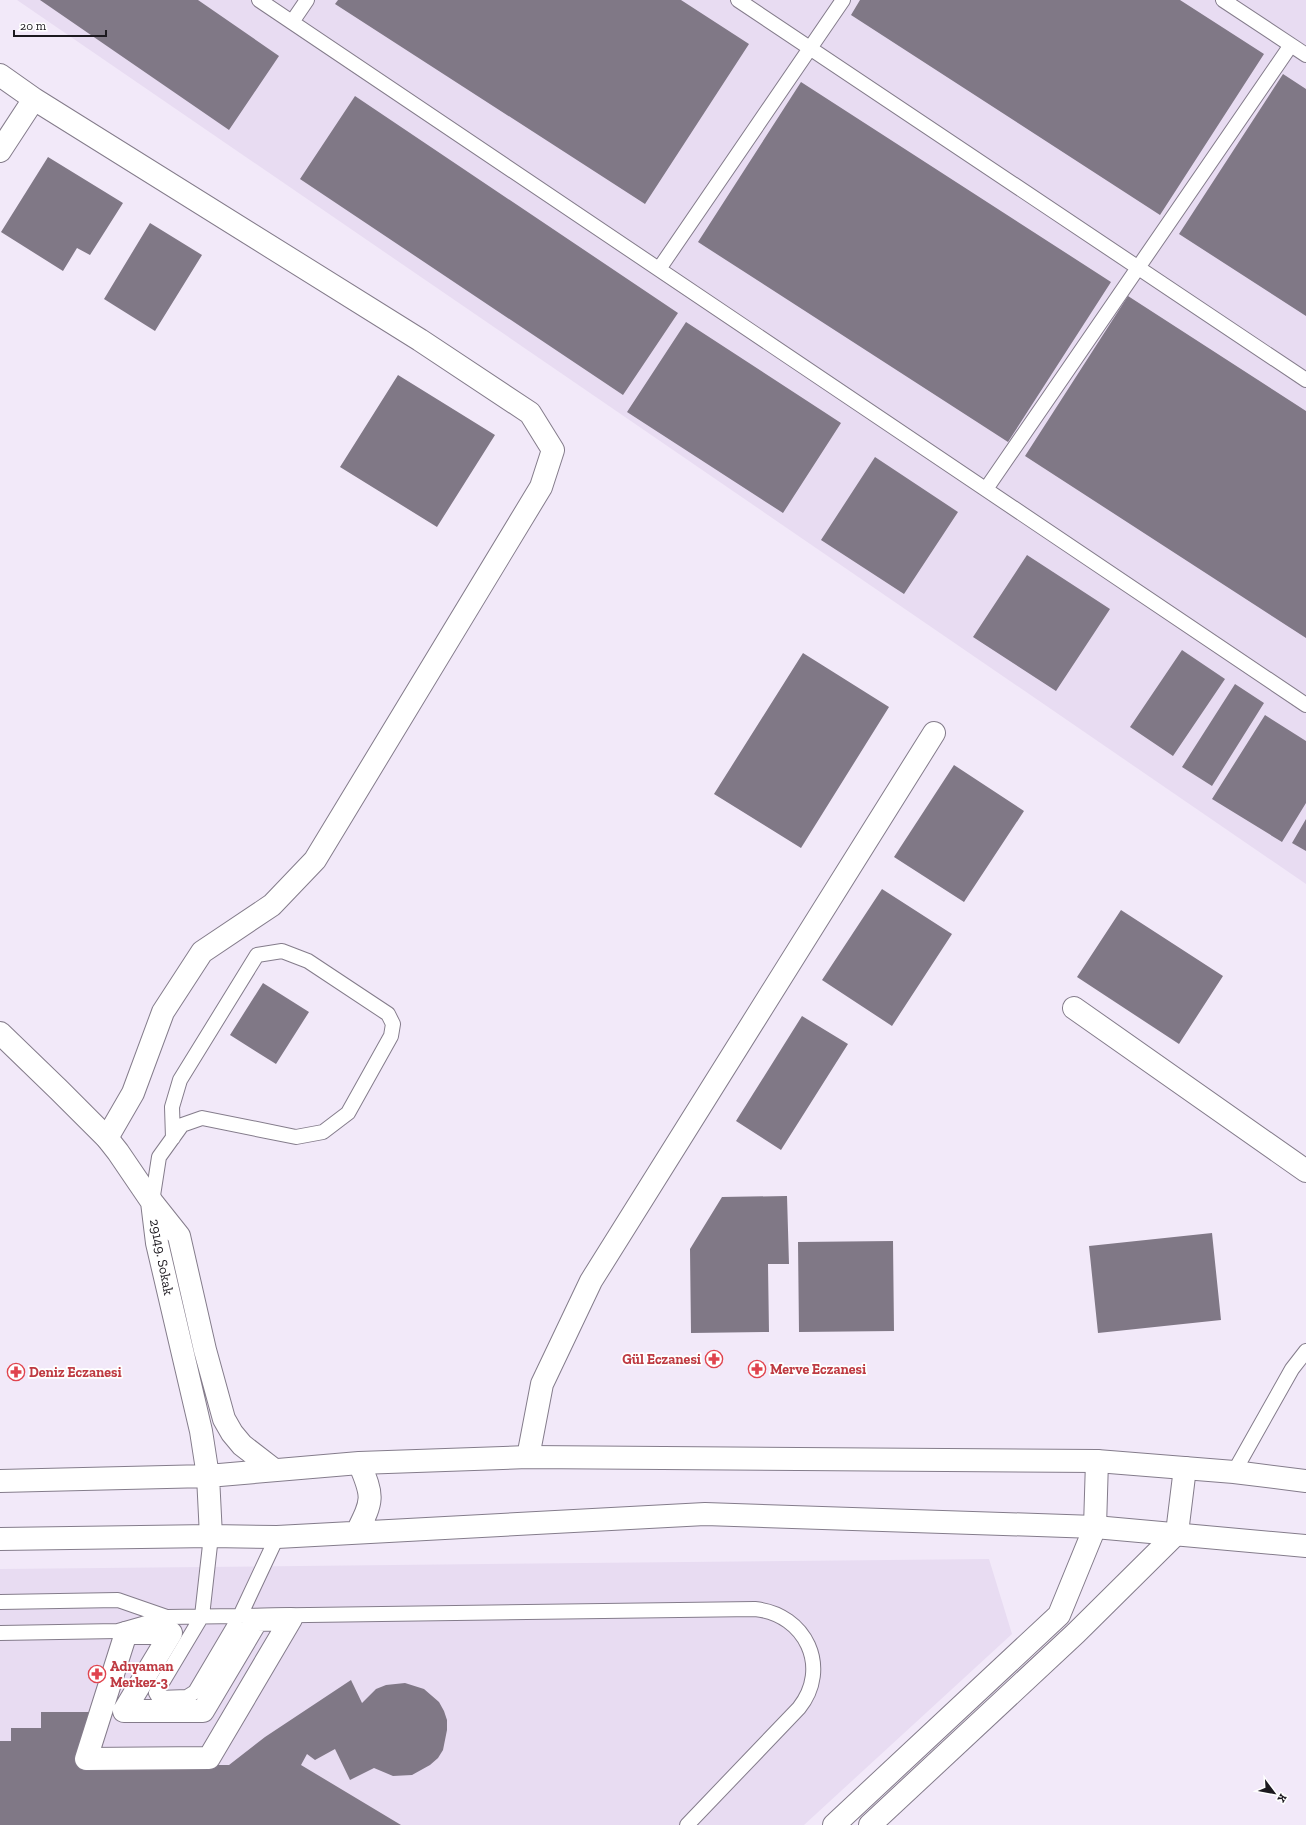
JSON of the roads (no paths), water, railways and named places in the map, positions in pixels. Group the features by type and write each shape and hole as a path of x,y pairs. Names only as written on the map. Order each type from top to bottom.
{"street":[{"path":"0,75 34,99 420,340 530,413 553,450 541,487 315,860 272,905 202,952 163,1012 133,1093 106,1138"},
{"path":"0,151 34,99"},
{"path":"528,1457 542,1384 591,1281 934,733"},
{"path":"1074,1008 1306,1171"},
{"name":"29149. Sokak","path":"0,1033 60,1090 106,1138 118,1152 152,1202 157,1243 201,1431 208,1476 211,1536"},
{"path":"152,1202 179,1236 205,1350 224,1419 232,1433 242,1445 273,1469"},
{"path":"0,1481 208,1476 273,1469 359,1463 528,1457 1097,1461 1234,1472 1306,1481"},
{"path":"834,1825 1059,1615 1095,1527 1097,1461"},
{"path":"357,1532 369,1509 370,1498 369,1486 359,1463"},
{"path":"870,1825 1076,1633 1177,1533 1185,1468"},
{"path":"0,1539 211,1536 277,1537 705,1514 1095,1527 1177,1533 1306,1546"},
{"path":"248,1618 291,1619 209,1758 86,1759 126,1633 171,1633 124,1711 203,1711 248,1618"}],"lane":[{"path":"259,0 1306,705"},
{"path":"292,22 307,0"},
{"path":"738,0 1306,380"},
{"path":"658,269 843,0"},
{"path":"1223,0 1306,55"},
{"path":"986,489 1291,45"},
{"path":"152,1202 159,1157 173,1138 182,1125 202,1118 296,1137 323,1132 348,1113 391,1036 393,1024 388,1014 308,961 282,951 257,955 180,1080 172,1107 173,1138"},
{"path":"1234,1472 1292,1369 1306,1351"},
{"path":"211,1536 202,1616 156,1692 159,1698 187,1697 195,1692 248,1618 277,1537"},
{"path":"0,1602 118,1600 166,1617"},
{"path":"0,1632 118,1631 166,1617 202,1616 248,1618 755,1609 777,1614 796,1626 802,1633 810,1649 813,1676 808,1693 798,1708 687,1825"}],"place":[{"name":"Gül Eczanesi","path":"714,1359"},
{"name":"Merve Eczanesi","path":"757,1369"},
{"name":"Deniz Eczanesi","path":"16,1372"},
{"name":"Adıyaman Merkez-3","path":"97,1674"}]}
